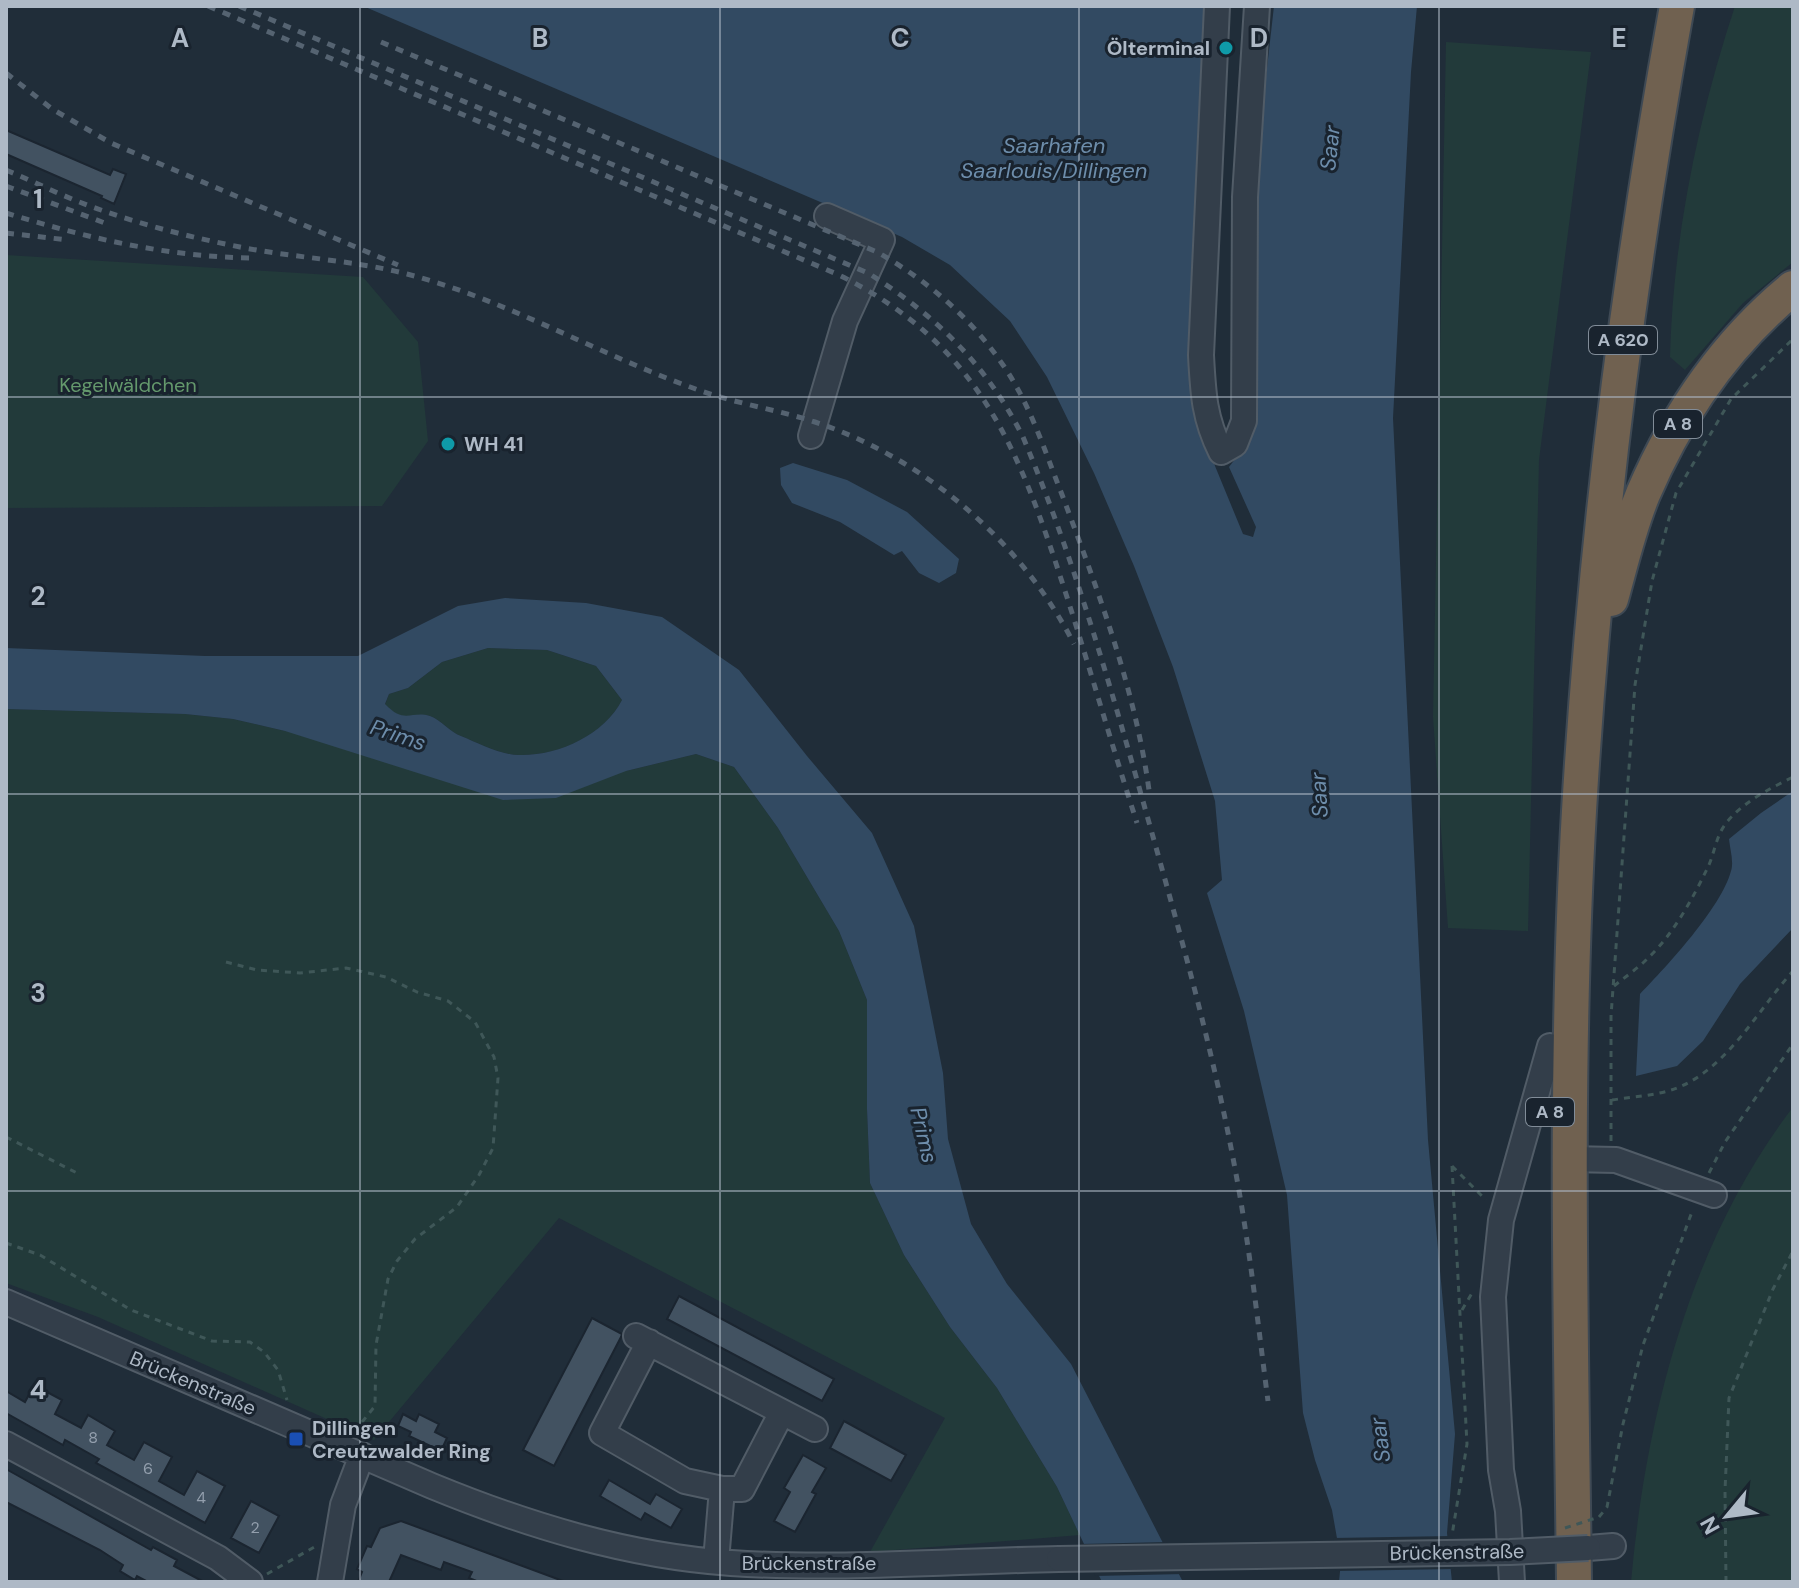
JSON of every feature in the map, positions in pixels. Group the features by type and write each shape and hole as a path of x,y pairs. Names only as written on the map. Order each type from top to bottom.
{"highway":[{"name":"A 8","path":"1553,1582 1550,1046 1558,806 1579,547 1599,364 1624,173 1655,6"},
{"name":"A 620","path":"1588,676 1620,362 1646,178 1677,6"},
{"name":"A 8","path":"1574,1582 1569,1159 1578,828 1588,676 1627,537 1660,458 1712,372 1751,327 1793,288"}],"street":[{"path":"1217,6 1201,355 1209,429 1221,452 1235,444 1244,421 1245,197 1257,6"},
{"path":"811,436 845,321 882,240 827,216"},
{"path":"1512,1582 1508,1511 1501,1470 1493,1297 1501,1220 1550,1046"},
{"path":"1569,1159 1616,1160 1707,1193"},
{"name":"Brückenstraße","path":"6,1302 479,1505 589,1540 716,1561 975,1571 1059,1559 1510,1552 1613,1546"},
{"path":"782,1412 742,1489 722,1489 685,1481 602,1433 642,1339 815,1429"},
{"path":"6,1444 258,1578"},
{"path":"330,1582 337,1534 350,1482 351,1450"},
{"path":"716,1561 722,1489"}],"path":[{"path":"1616,1160 1611,1147 1611,1016 1635,685 1652,581 1676,493 1731,399 1793,339"},
{"path":"1614,986 1648,958 1666,937 1709,865 1728,820 1761,795 1793,777"},
{"path":"226,962 257,970 300,973 346,968 386,977 417,992 448,1001 475,1022 494,1057 498,1078 493,1148 457,1207 415,1239 397,1261 388,1279 376,1345 375,1406 360,1427 351,1450"},
{"path":"1612,1100 1670,1090 1710,1067 1732,1046 1793,971"},
{"path":"1599,1517 1607,1507 1643,1345 1707,1193 1725,1142 1793,1044"},
{"path":"6,1137 79,1174"},
{"path":"1452,1542 1467,1444 1452,1166 1501,1220"},
{"path":"6,1243 40,1255 131,1310 212,1341 250,1342 264,1352 278,1370 287,1394 287,1424"},
{"path":"1726,1582 1725,1491 1729,1398 1773,1289 1793,1251"},
{"path":"258,1578 337,1534"}],"green space":[{"path":"1735,6 1793,6 1793,262 1743,303 1685,370 1670,357 1682,223 1699,135"},
{"path":"1446,42 1591,52 1539,460 1528,931 1448,928 1433,717"},
{"name":"Kegelwäldchen","path":"6,255 363,277 418,342 428,441 382,506 6,508"},
{"path":"488,648 547,650 596,666 622,700 604,724 579,741 549,752 519,755 497,751 461,736 430,716 403,716 385,705 389,694 408,688 442,662"},
{"path":"6,709 185,714 233,719 285,731 626,771 696,754 734,767 778,828 839,931 867,1000 870,1183 904,1255 950,1327 997,1388 1057,1487 1080,1535 870,1552 945,1418 559,1218 374,1440 98,1317 6,1283"},
{"path":"1793,1107 1793,1582 1631,1582 1648,1456 1679,1332 1700,1273 1726,1215 1757,1159"}],"water":[{"path":"363,6 1210,6 1198,414 1243,534 1253,537 1256,527 1229,467 1242,450 1253,313 1260,130 1274,6 1417,6 1393,418 1428,1140 1455,1434 1447,1533 1452,1582 1339,1582 1341,1561 1332,1510 1303,1413 1287,1195 1244,1011 1207,893 1222,880 1215,801 1173,667 1134,566 1094,473 1047,377 1010,321 950,265 902,237"},
{"path":"793,463 847,480 907,512 959,559 956,573 939,583 919,573 902,551 894,555 840,522 792,503 781,485 780,468"},
{"name":"Prims","path":"505,598 586,603 662,617 739,670 872,833 914,926 943,1073 948,1139 971,1224 1007,1284 1071,1364 1183,1582 1102,1582 1057,1487 997,1388 950,1327 904,1255 870,1183 867,1000 839,931 778,828 734,767 696,754 626,771 556,798 503,800 285,731 233,719 185,714 6,709 6,648 205,656 358,656 458,606","holes":["488,648 547,650 596,666 622,700 604,724 564,747 534,754 505,753 457,734 430,716 398,714 385,704 389,694 408,688 442,662"]},
{"path":"1793,791 1793,928 1740,984 1703,1041 1677,1066 1636,1076 1640,994 1692,936 1716,902 1732,867 1729,839"}],"pier":[{"path":"1452,1536 1455,1569 1336,1571 1333,1538"},
{"path":"1167,1542 1184,1574 1095,1576 1080,1544"}],"building":[{"path":"6,130 110,175 113,169 126,174 114,204 6,154"},
{"path":"679,1296 834,1379 822,1401 667,1319"},
{"path":"592,1318 622,1334 554,1466 523,1450"},
{"path":"34,1385 62,1400 55,1414 81,1428 88,1415 115,1431 107,1445 134,1460 144,1442 172,1457 159,1481 184,1495 197,1471 225,1486 205,1523 96,1463 99,1459 65,1440 63,1445 6,1413 6,1391 25,1402"},
{"path":"403,1414 416,1421 419,1414 439,1424 435,1432 447,1438 441,1451 409,1436 411,1432 398,1426"},
{"path":"844,1421 906,1455 891,1481 830,1448"},
{"path":"803,1455 826,1468 795,1532 774,1521 790,1492 784,1488"},
{"path":"6,1469 151,1550 153,1547 177,1560 174,1566 204,1582 148,1582 137,1576 135,1580 120,1571 123,1565 100,1550 6,1502"},
{"path":"609,1480 650,1504 656,1494 682,1509 671,1528 645,1513 641,1520 600,1496"},
{"path":"251,1501 279,1516 259,1553 231,1538"},
{"path":"401,1521 563,1582 479,1582 469,1578 472,1572 444,1562 441,1570 401,1555 389,1582 358,1582 362,1572 357,1569 367,1546 371,1547 380,1528"}],"railway":[{"path":"208,6 839,275 887,303 927,334 960,368 988,406 1030,492 1065,591 1137,823"},
{"path":"239,6 868,273 937,324 993,387 1023,437 1072,566 1179,931 1216,1076 1236,1174 1268,1401"},
{"path":"381,42 877,252 947,301 977,331 1003,365 1029,411 1113,639 1134,714 1149,790"},
{"path":"6,73 52,109 111,143 398,265"},
{"path":"6,170 89,206 170,231 261,251 387,269 443,285 515,312 693,388 815,422 855,438 931,481 998,538 1027,571 1074,644"},
{"path":"6,186 110,225"},
{"path":"6,213 158,250 253,258"},
{"path":"6,233 68,240"}],"place":[{"name":"Ölterminal","path":"1226,48"},
{"name":"WH 41","path":"448,444"},
{"name":"Dillingen Creutzwalder Ring","path":"296,1439"}],"water label":[{"name":"Saar","path":"1330,148"},
{"name":"Saarhafen Saarlouis/Dillingen","path":"1054,158"},
{"name":"Saar","path":"1319,795"},
{"name":"Saar","path":"1380,1440"}]}
